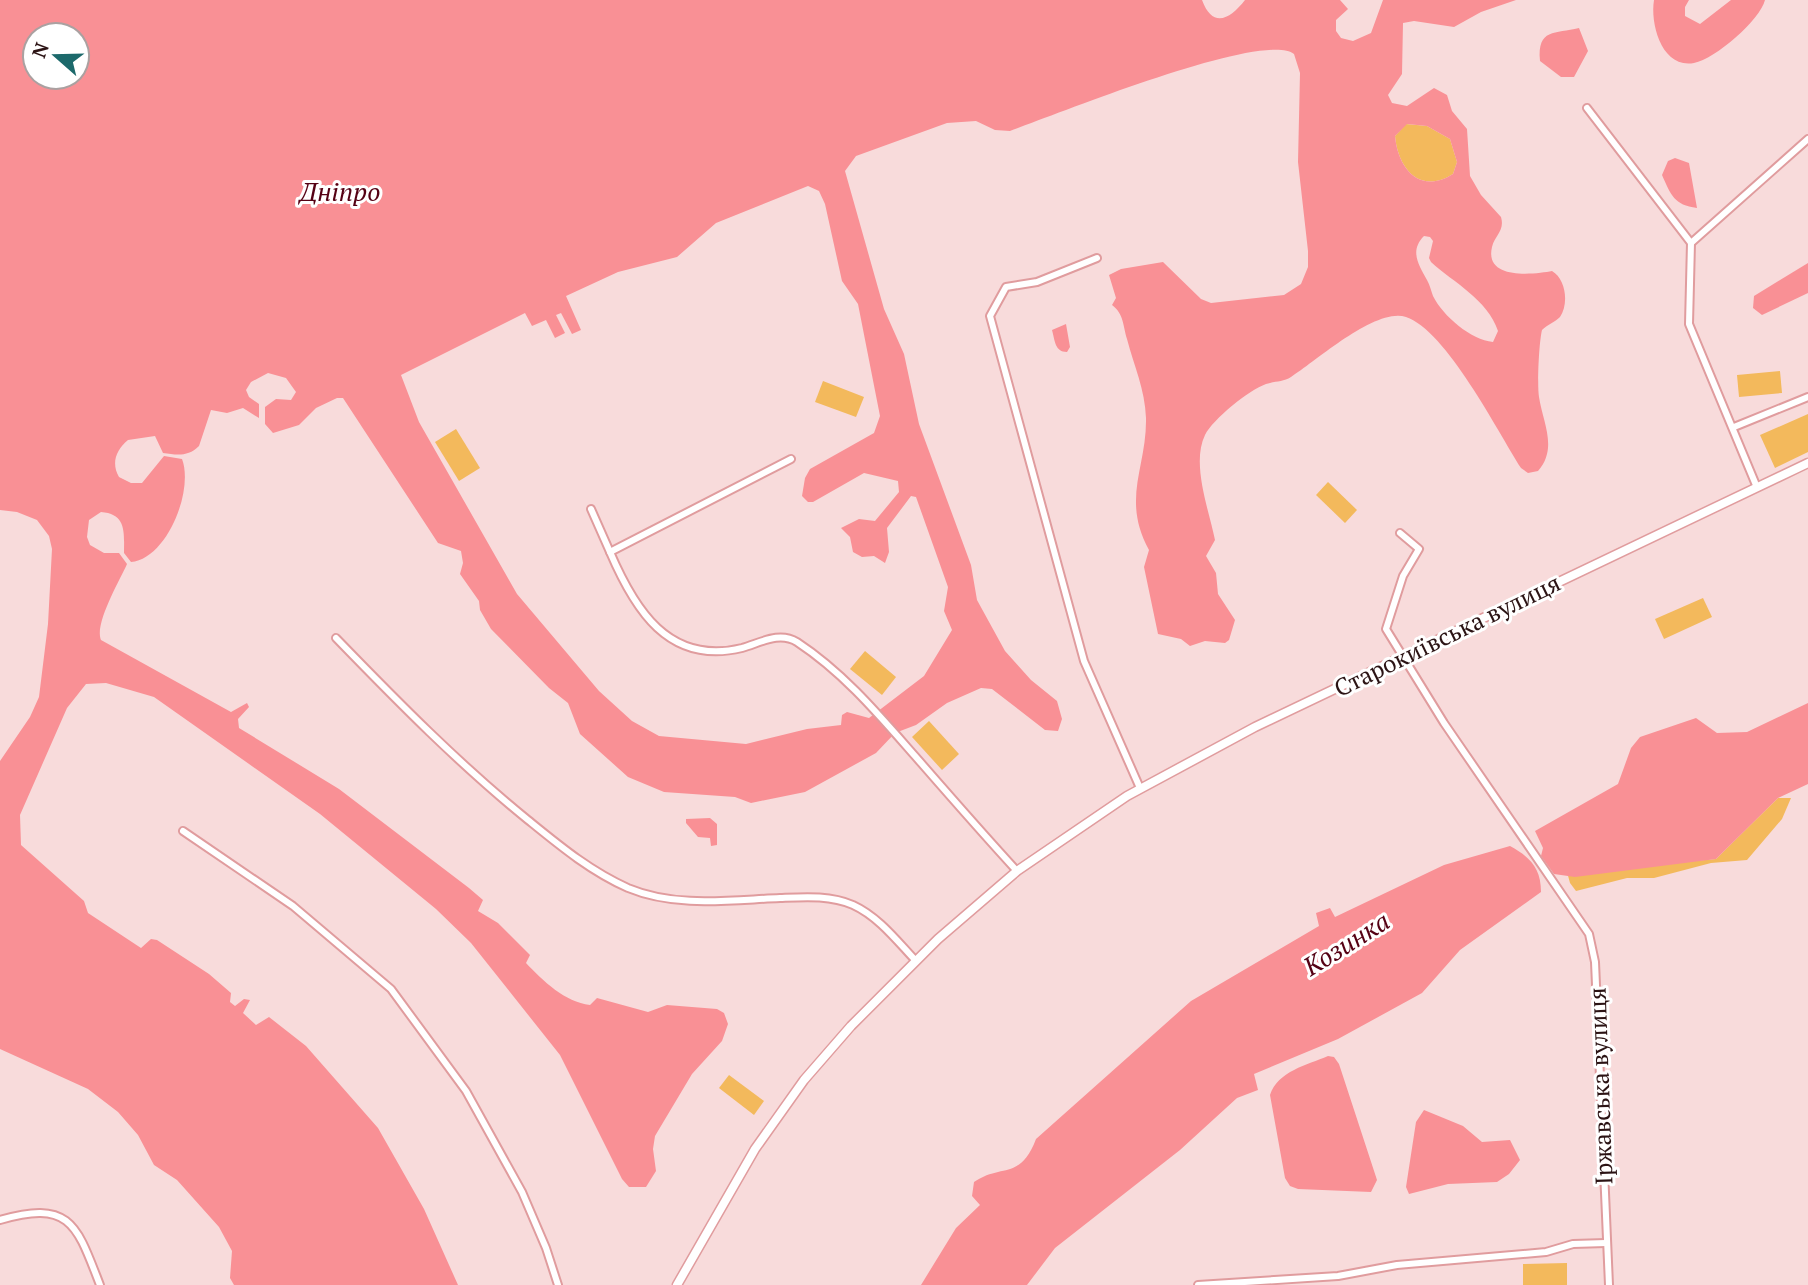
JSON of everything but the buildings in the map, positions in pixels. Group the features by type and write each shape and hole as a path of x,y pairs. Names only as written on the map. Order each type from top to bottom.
{"street":[{"path":"1587,108 1691,243 1689,324 1756,485"},
{"path":"1691,243 1808,139"},
{"path":"1097,258 1037,282 1006,287 990,316 1084,661 1140,788"},
{"path":"1734,427 1808,397"},
{"path":"610,552 791,459"},
{"name":"Старокиївська вулиця","path":"677,1285 733,1184 785,1104 851,1026 916,961 975,905 1017,872 1140,788 1255,727 1756,485 1808,463"},
{"path":"591,509 634,603 655,626 688,645 725,650 779,637 789,638 867,700 1017,872"},
{"name":"Іржавська вулиця","path":"1400,533 1419,549 1403,576 1386,629 1525,843 1589,933 1595,962 1609,1285"},
{"path":"336,638 457,761 595,872 636,891 678,901 799,897 836,900 852,905 875,920 916,961"},
{"path":"183,831 293,906 391,989 466,1091 522,1192 546,1248 558,1285"},
{"path":"0,1220 43,1212 66,1219 80,1234 100,1285"},
{"path":"1198,1285 1338,1276 1397,1265 1546,1252 1573,1244 1606,1243"}],"shaded area":[{"path":"1406,124 1427,126 1450,139 1457,162 1453,174 1430,182 1421,180 1406,168 1395,136"},
{"path":"1780,371 1782,393 1739,397 1737,375"},
{"path":"823,381 864,397 856,417 815,402"},
{"path":"1808,414 1808,452 1775,468 1760,435"},
{"path":"456,429 480,468 459,481 435,442"},
{"path":"1328,482 1357,510 1345,523 1316,495"},
{"path":"1703,598 1712,617 1664,639 1655,619"},
{"path":"865,651 896,677 882,695 850,669"},
{"path":"929,721 959,754 942,770 912,737"},
{"path":"1778,798 1791,798 1782,819 1747,860 1711,863 1654,878 1627,878 1576,891 1570,883 1567,872 1716,859"},
{"path":"729,1075 764,1101 754,1115 719,1088"},
{"path":"1567,1263 1567,1285 1523,1285 1523,1264"}],"water":[{"name":"Дніпро","path":"0,0 1202,0 1211,15 1222,18 1234,12 1245,0 1340,0 1348,9 1336,20 1336,31 1341,38 1353,41 1371,33 1383,0 1516,0 1481,12 1454,27 1414,21 1403,23 1402,74 1388,95 1392,103 1407,106 1434,88 1447,95 1452,111 1467,129 1470,176 1481,195 1501,217 1501,229 1492,247 1492,258 1496,266 1524,274 1552,271 1563,286 1563,312 1542,330 1540,344 1538,391 1548,435 1544,462 1538,471 1528,473 1521,468 1454,361 1421,326 1406,317 1393,316 1363,327 1291,377 1250,392 1223,413 1205,435 1201,447 1200,473 1215,540 1206,556 1216,573 1218,594 1235,620 1229,640 1225,643 1205,641 1190,646 1181,639 1158,634 1144,567 1149,550 1141,532 1136,499 1145,436 1145,407 1122,320 1112,305 1116,298 1109,275 1121,269 1163,262 1201,299 1211,303 1284,295 1301,284 1308,267 1308,251 1298,162 1300,73 1294,54 1275,50 1202,64 1010,131 995,130 976,121 947,123 856,156 845,171 884,309 904,354 919,424 971,565 977,600 1005,651 1031,680 1057,701 1062,719 1058,731 1045,730 992,689 981,688 947,703 916,725 895,733 876,753 805,792 751,803 735,797 664,792 628,777 580,734 568,703 549,688 491,629 480,610 479,601 460,574 463,563 461,551 438,543 343,398 316,408 299,425 273,433 265,424 265,407 276,399 291,400 296,392 286,378 268,373 251,382 246,390 249,397 259,404 259,418 243,408 227,413 211,410 199,446 186,454 163,453 155,436 128,440 120,448 115,462 119,477 131,483 142,483 164,456 182,459 184,488 181,504 166,536 156,549 144,558 131,562 124,553 122,526 116,516 101,512 89,520 87,537 90,545 104,553 119,553 127,564 104,613 101,640 231,712 247,703 249,707 238,719 239,728 339,789 469,888 483,900 478,911 498,923 530,955 526,963 563,995 590,1005 597,998 648,1012 667,1005 717,1009 724,1013 728,1024 722,1041 692,1074 655,1136 653,1149 656,1171 646,1187 629,1187 622,1179 560,1055 471,943 436,909 320,814 154,697 106,683 86,684 67,708 20,815 21,845 84,901 88,913 141,948 151,939 157,940 209,974 231,993 230,1002 235,1006 244,999 250,1000 243,1013 256,1025 269,1017 306,1046 378,1128 424,1209 458,1285 234,1285 230,1278 232,1251 219,1227 177,1180 154,1165 138,1135 118,1112 88,1089 0,1049 0,761 30,717 39,697 48,624 52,549 49,536 37,520 17,512 0,510","holes":["1407,124 1427,126 1450,139 1457,162 1453,174 1430,182 1421,180 1406,168 1395,136","808,186 819,191 825,204 842,281 858,304 880,416 874,433 810,469 805,478 802,496 808,502 813,502 864,473 898,481 899,492 875,521 859,519 841,528 850,537 853,552 862,557 874,556 885,563 889,552 887,528 911,496 916,497 948,587 944,611 952,630 924,676 869,718 847,712 842,715 841,725 807,729 746,744 659,736 632,721 599,691 517,594 419,422 401,375 525,313 532,326 546,320 555,338 565,333 556,315 561,313 572,334 581,330 566,296 618,272 677,257 716,223","1424,236 1433,241 1429,258 1431,262 1469,292 1493,320 1498,331 1493,342 1467,332 1438,304 1417,258 1417,247"]},
{"path":"1654,0 1689,0 1685,7 1685,16 1700,24 1731,0 1765,0 1755,18 1736,38 1703,60 1683,63 1674,59 1660,43 1654,21"},
{"path":"1579,28 1588,51 1574,77 1561,77 1540,61 1541,43 1549,34"},
{"path":"1675,158 1689,163 1697,208 1678,202 1662,175 1668,161"},
{"path":"1808,263 1808,293 1762,315 1753,308 1754,296"},
{"path":"1066,324 1070,347 1067,352 1063,352 1055,342 1052,330"},
{"path":"1808,703 1808,784 1778,798 1716,859 1575,877 1554,874 1541,856 1543,848 1535,831 1618,784 1631,748 1640,737 1696,718 1717,733 1747,732"},
{"path":"710,818 717,824 717,845 711,846 710,838 698,837 686,823 686,819"},
{"name":"Козинка","path":"1510,846 1533,864 1539,876 1541,892 1460,950 1422,993 1338,1039 1254,1074 1258,1090 1237,1098 1180,1150 1055,1248 1027,1285 921,1285 956,1228 980,1205 972,1196 974,1182 1023,1161 1036,1139 1191,1001 1319,926 1316,913 1330,908 1335,917 1444,865"},
{"path":"1328,1056 1334,1057 1339,1064 1377,1180 1371,1192 1298,1189 1290,1186 1285,1178 1270,1095 1286,1074"},
{"path":"1424,1110 1463,1126 1482,1142 1510,1140 1520,1160 1509,1174 1497,1182 1448,1184 1409,1194 1406,1187 1416,1122"}]}
